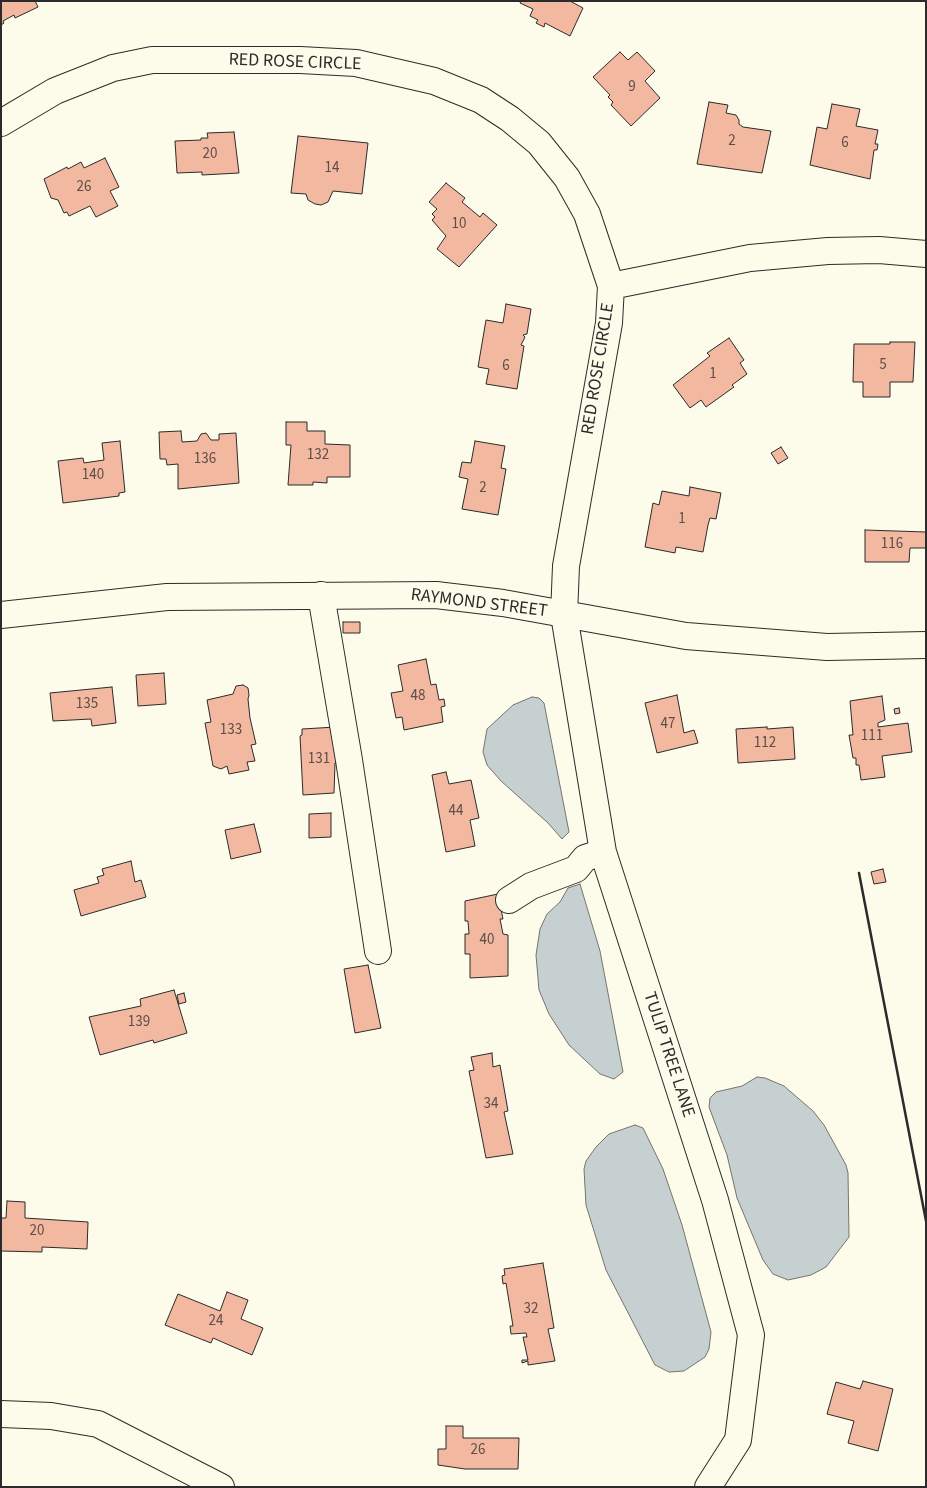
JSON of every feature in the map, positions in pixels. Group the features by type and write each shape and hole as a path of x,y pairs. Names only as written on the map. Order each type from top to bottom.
{"street":[{"name":"RED ROSE CIRCLE","path":"1,123 55,90 113,68 152,60 300,60 356,63 434,80 481,100 510,119 539,144 567,178 587,214 611,286 609,324 566,566 564,615"},
{"path":"611,286 750,258 828,250 879,250 926,254"},
{"path":"321,594 350,760 378,951"},
{"name":"RAYMOND STREET","path":"1,615 167,597 321,594 436,595 503,603 686,636 763,644 827,647 926,645"},
{"name":"TULIP TREE LANE","path":"564,615 604,852 715,1200 751,1335 738,1440 708,1487"},
{"path":"509,900 530,886 576,869 585,858 604,852"},
{"path":"1,1414 51,1416 98,1424 221,1487"}],"shaded area":[{"path":"532,697 539,698 544,703 569,832 562,839 548,823 501,781 487,765 483,752 487,729 513,705"},
{"path":"580,884 600,951 623,1072 614,1079 600,1074 569,1045 549,1014 539,990 536,955 540,929 547,914 560,902 568,888"},
{"path":"757,1077 765,1078 784,1086 813,1111 824,1125 846,1165 848,1173 849,1237 826,1267 811,1275 788,1280 773,1274 763,1260 737,1198 727,1155 709,1107 710,1098 716,1092 742,1086"},
{"path":"635,1125 643,1128 663,1169 682,1225 711,1332 709,1349 705,1357 684,1371 669,1372 655,1365 606,1270 586,1205 584,1169 586,1161 609,1134"}],"building":[{"path":"1,1 35,1 38,7 15,18 14,15 3,21 4,23 1,25"},
{"path":"521,1 570,1 583,8 570,36 545,23 544,27 536,23 538,20 530,16 533,9 520,3"},
{"path":"620,52 628,60 637,52 655,71 645,81 660,98 631,126 611,105 613,102 608,97 610,95 593,77"},
{"path":"709,102 728,105 726,113 736,115 739,124 743,127 771,131 762,173 697,164"},
{"path":"832,104 860,109 856,126 878,130 875,144 878,144 877,150 874,150 870,179 810,165 817,127 827,129"},
{"path":"234,132 239,173 202,175 202,172 177,173 175,141 201,140 201,138 208,138 207,133"},
{"path":"298,136 368,143 362,194 333,191 328,202 321,205 308,200 306,194 291,193"},
{"path":"105,158 119,187 110,191 118,206 96,217 90,206 69,216 67,212 64,213 58,200 51,198 44,179 81,162 84,168"},
{"path":"446,183 465,198 462,202 480,217 483,213 497,225 459,267 437,249 446,236 432,220 435,217 432,214 437,209 429,202"},
{"path":"506,304 531,309 527,334 523,335 525,337 521,345 524,346 517,389 486,384 489,369 478,367 486,320 503,323"},
{"path":"729,338 744,360 740,363 747,374 732,385 734,387 706,407 701,400 690,408 673,385 710,356 707,353"},
{"path":"890,342 915,342 913,382 890,382 890,397 863,397 863,382 853,382 854,344 890,344"},
{"path":"286,422 307,422 307,431 325,431 325,444 350,445 350,477 327,477 327,483 313,482 313,485 288,485 291,445 286,445"},
{"path":"181,431 182,442 197,441 201,434 206,433 211,440 219,440 219,434 236,433 239,483 178,489 178,464 167,465 166,459 160,459 159,432"},
{"path":"120,441 125,492 119,493 119,496 63,503 58,461 83,458 84,463 104,460 102,443"},
{"path":"475,441 505,446 501,468 506,469 498,515 462,509 468,479 459,477 462,462 471,463"},
{"path":"781,447 788,458 778,464 771,453"},
{"path":"690,487 721,493 716,519 710,518 703,552 676,547 675,553 645,547 653,503 659,505 662,491 689,496"},
{"path":"865,530 926,532 926,548 910,548 909,562 865,562"},
{"path":"343,622 360,622 360,633 343,633"},
{"path":"426,659 431,685 436,684 439,700 444,699 445,706 441,707 443,722 404,730 402,717 396,718 391,693 403,691 398,665"},
{"path":"164,673 166,704 138,706 136,675"},
{"path":"243,685 248,688 250,718 256,744 251,745 255,761 247,762 249,770 229,774 227,766 221,769 213,766 205,723 211,722 207,700 233,694 236,686"},
{"path":"112,687 116,723 92,726 91,719 53,721 50,693"},
{"path":"677,695 684,733 694,730 698,743 657,753 645,703"},
{"path":"882,696 885,720 878,723 878,727 908,723 912,752 882,756 885,777 861,780 859,765 856,765 856,758 853,758 849,735 853,735 850,701"},
{"path":"899,708 900,713 895,714 894,709"},
{"path":"336,727 338,763 335,763 334,793 303,795 300,736 302,735 302,729"},
{"path":"767,727 767,729 793,727 795,759 738,763 736,729"},
{"path":"446,772 449,784 471,780 479,818 470,820 475,846 446,852 432,775"},
{"path":"331,813 331,837 309,838 309,814"},
{"path":"254,824 261,852 231,859 225,830"},
{"path":"131,861 135,882 141,880 146,897 81,916 74,890 99,883 97,877 104,875 102,869"},
{"path":"883,869 886,882 874,884 871,872"},
{"path":"498,894 503,919 500,919 503,934 508,935 508,976 470,978 470,954 465,954 465,934 469,934 468,921 465,921 465,901"},
{"path":"368,965 381,1028 355,1033 344,969"},
{"path":"174,990 187,1033 154,1043 153,1040 100,1055 89,1017 141,1006 140,999"},
{"path":"184,993 186,1002 179,1004 177,995"},
{"path":"492,1053 493,1067 500,1065 508,1111 504,1112 513,1154 486,1158 469,1071 474,1070 471,1057"},
{"path":"7,1201 25,1202 25,1218 88,1222 87,1249 42,1247 42,1252 1,1251 1,1218 6,1218"},
{"path":"543,1263 554,1328 548,1329 555,1361 528,1365 528,1361 522,1363 522,1360 528,1360 523,1337 527,1337 526,1333 511,1334 510,1326 513,1326 506,1283 503,1284 502,1276 505,1275 504,1269"},
{"path":"227,1292 248,1300 241,1319 263,1328 252,1355 213,1338 211,1343 165,1325 178,1294 220,1311"},
{"path":"863,1381 893,1389 878,1451 848,1443 854,1421 827,1414 836,1382 860,1389"},
{"path":"446,1426 463,1426 463,1438 519,1438 518,1469 465,1469 438,1465 438,1449 446,1449"}],"wall":[{"path":"859,873 926,1221"}]}
